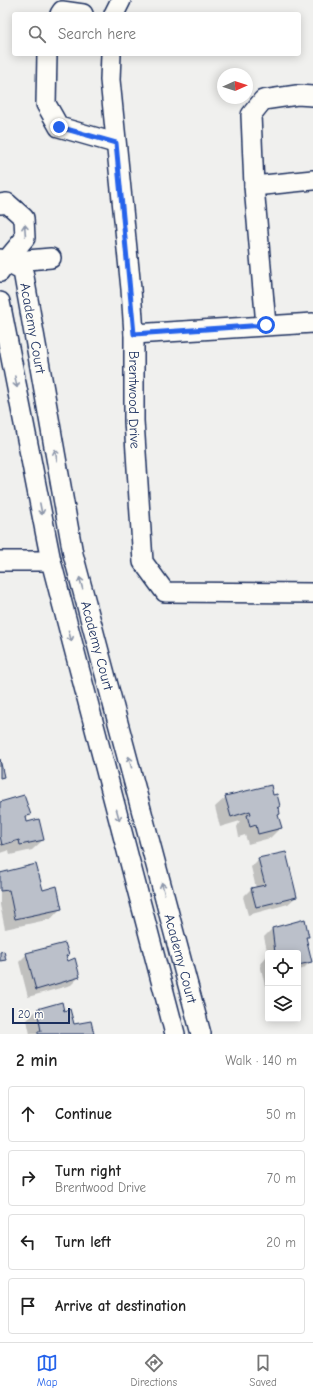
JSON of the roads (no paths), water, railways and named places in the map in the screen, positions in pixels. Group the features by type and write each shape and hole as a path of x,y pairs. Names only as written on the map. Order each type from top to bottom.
{"street":[{"path":"115,12 121,0"},
{"path":"47,56 46,104 59,127 116,143"},
{"name":"Brentwood Drive","path":"111,56 110,80 134,334 134,421 143,562 165,592 313,593"},
{"path":"266,325 254,186 251,115 263,100 297,95 313,96"},
{"path":"254,186 313,180"},
{"path":"0,204 7,203 24,218 25,238 1,264"},
{"path":"1,264 51,258"},
{"name":"Academy Court","path":"1,264 23,270 73,554 201,1034"},
{"name":"Academy Court","path":"0,302 51,561 175,1034"},
{"path":"134,334 313,323"},
{"path":"0,561 51,561"}]}
